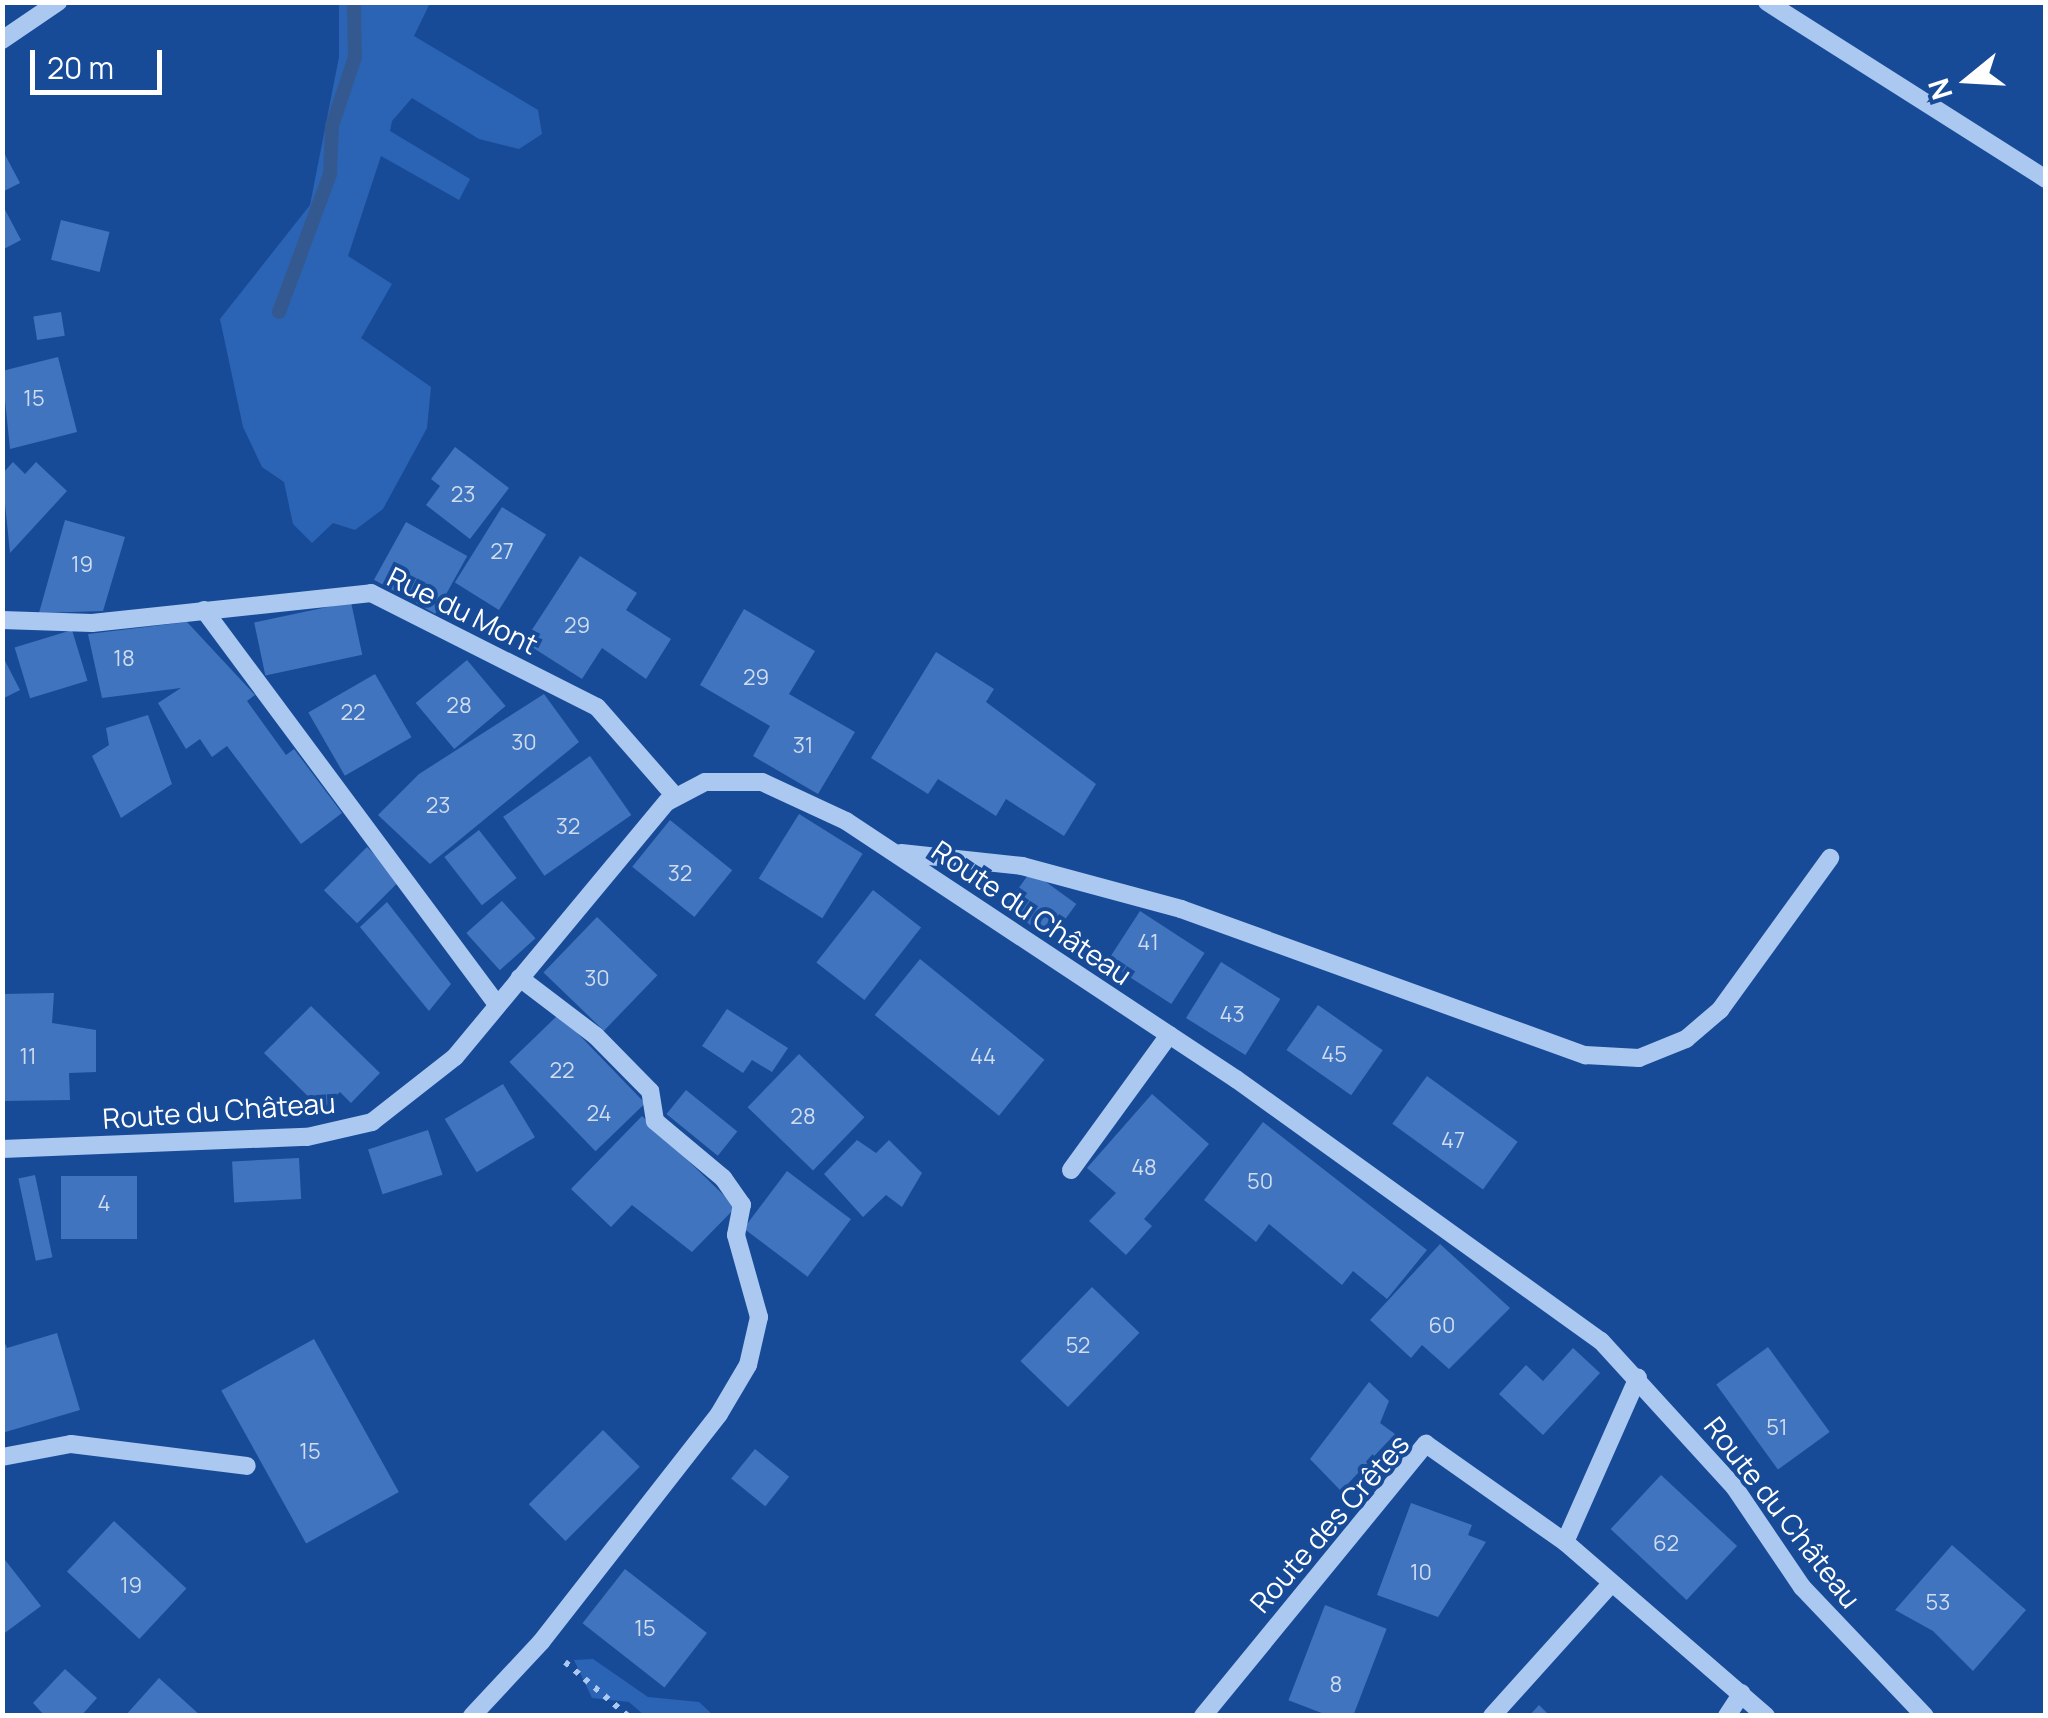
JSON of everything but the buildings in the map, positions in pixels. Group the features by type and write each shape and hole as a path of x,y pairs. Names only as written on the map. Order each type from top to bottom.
{"street":[{"path":"2,40 58,2"},
{"path":"1768,2 2046,179"},
{"name":"Rue du Mont","path":"2,620 92,623 371,592 597,707 675,796"},
{"path":"204,610 497,1005"},
{"name":"Route du Château","path":"2,1148 225,1143 354,1128 419,1093 675,796 706,782 762,782 896,852 1169,1035 1508,1271 1638,1377 1736,1488 1802,1587 1925,1716"},
{"path":"896,852 1022,866 1181,909 1585,1055 1638,1058 1686,1039 1720,1010 1830,858"},
{"path":"472,1716 541,1642 748,1365 759,1317 736,1235 742,1205 723,1178 655,1120 650,1091 596,1036 520,978"},
{"path":"1071,1170 1169,1035"},
{"path":"1565,1542 1638,1377"},
{"path":"2,1457 71,1444 247,1466"},
{"name":"Route des Crêtes","path":"1203,1716 1426,1444 1565,1542 1766,1716"},
{"path":"1492,1716 1611,1584"},
{"path":"1727,1716 1742,1693"}],"path":[{"path":"541,1642 628,1716"}],"shaded area":[{"path":"339,3 430,3 414,36 538,110 542,134 519,149 479,139 412,98 392,121 390,131 470,179 459,200 381,156 348,256 392,284 361,338 431,387 427,428 383,509 355,530 333,523 312,543 293,524 284,482 262,467 243,427 220,319 310,205 339,57"},
{"path":"593,1659 648,1697 699,1702 713,1715 644,1715 629,1702 592,1698 574,1660"}],"waterway":[{"path":"279,312 330,174 332,126 355,57 354,2"}]}
